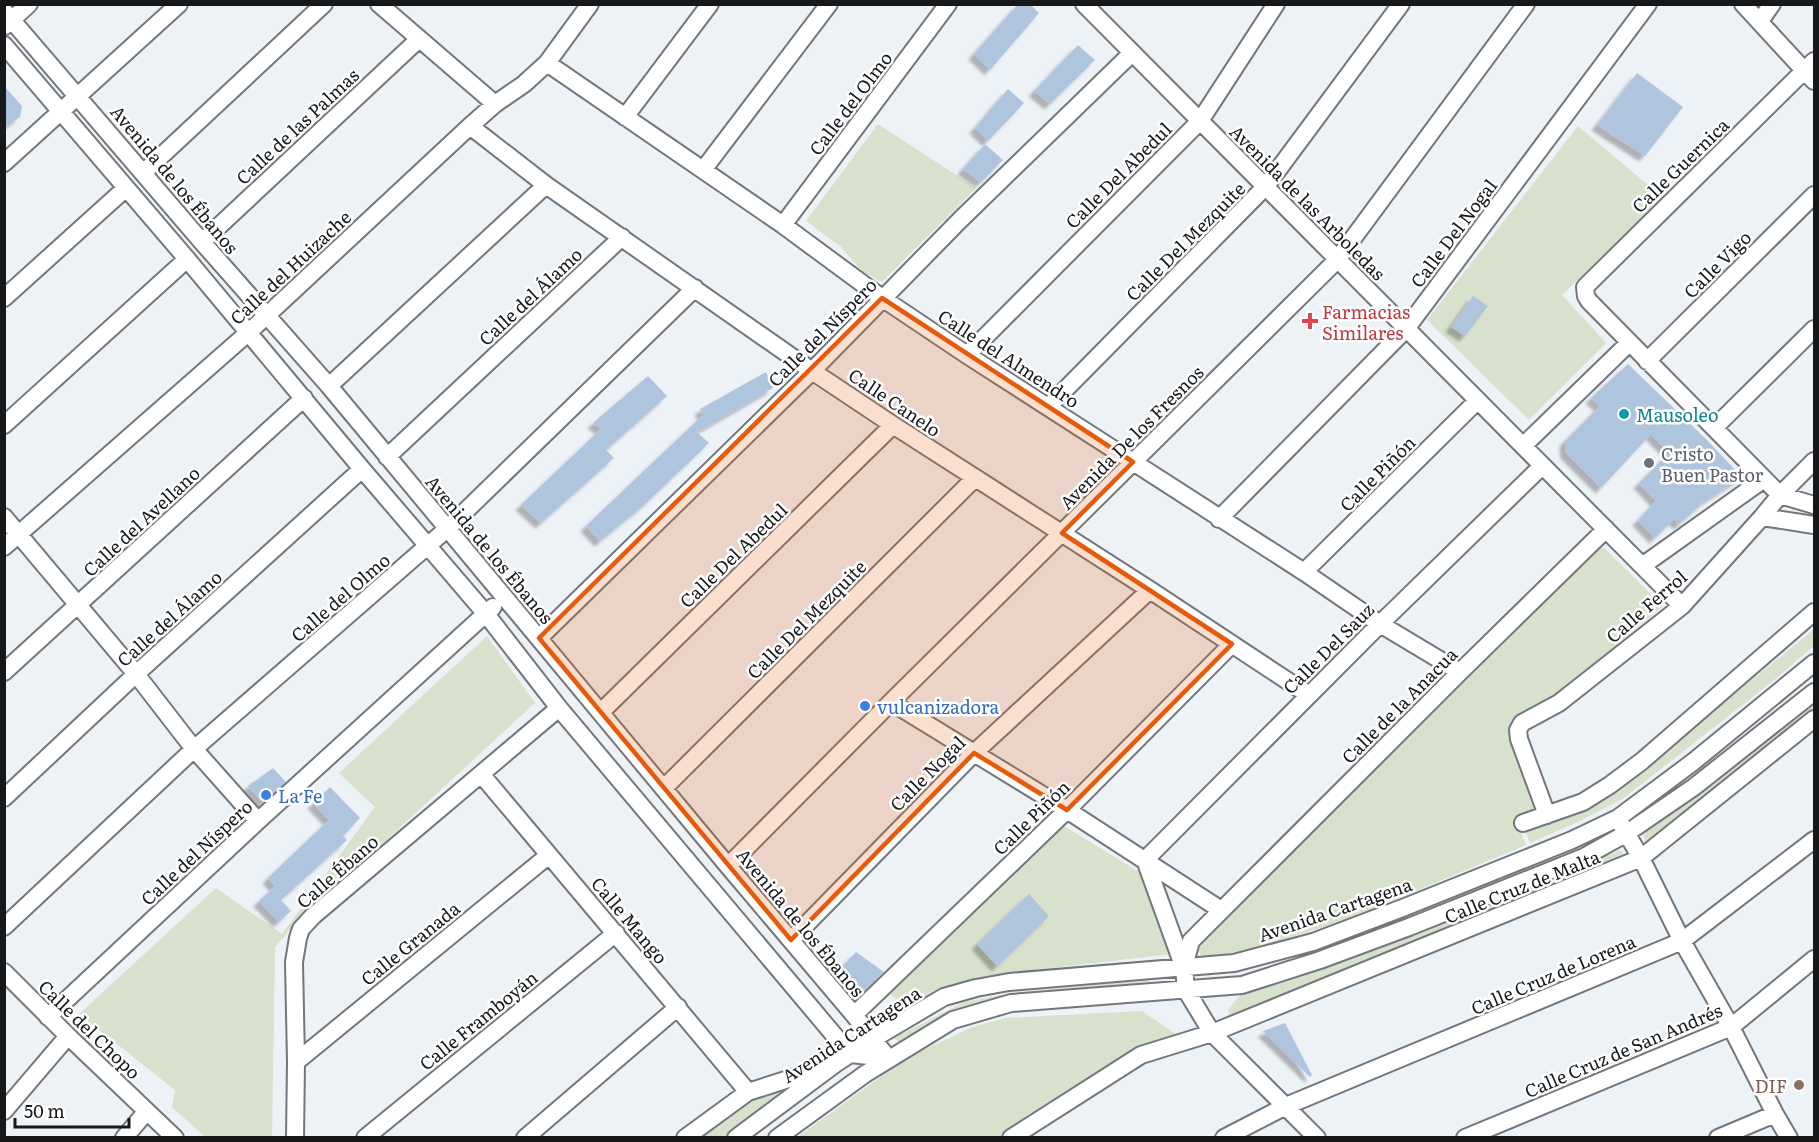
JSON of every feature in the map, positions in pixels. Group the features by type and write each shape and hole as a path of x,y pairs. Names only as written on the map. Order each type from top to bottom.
{"street":[{"path":"7,19 29,4"},
{"path":"4,163 179,4"},
{"path":"143,173 324,4"},
{"path":"379,4 495,104"},
{"name":"Calle del Huizache","path":"4,547 267,316 470,126 547,63 590,4"},
{"path":"625,117 710,4"},
{"path":"703,170 829,4"},
{"name":"Calle del Olmo","path":"783,225 948,4"},
{"name":"Avenida de las Arboledas","path":"1084,4 1682,606"},
{"name":"Calle Del Abedul","path":"967,356 1200,121 1276,4"},
{"name":"Calle Del Mezquite","path":"1048,407 1266,186 1401,4"},
{"name":"Avenida De los Fresnos","path":"728,866 1337,260 1526,4"},
{"name":"Calle Del Nogal","path":"1219,519 1406,329 1648,4"},
{"path":"1743,4 1811,71"},
{"path":"1760,21 1772,4"},
{"name":"Avenida de los Ébanos","path":"7,19 78,95 202,242 329,386 888,1058"},
{"name":"Calle de las Palmas","path":"202,242 419,39"},
{"path":"4,45 188,259 486,614 559,708 850,1054 888,1058"},
{"name":"Calle del Níspero","path":"539,639 1132,52"},
{"name":"Calle del Almendro","path":"547,63 783,225 882,298 967,356 1304,572 1380,624 1460,672"},
{"name":"Calle Guernica","path":"1629,344 1589,301 1584,287 1587,282 1811,71"},
{"name":"Calle Canelo","path":"470,126 546,185 893,425 1309,695"},
{"path":"329,386 546,185"},
{"path":"4,298 126,188"},
{"name":"Calle Vigo","path":"1647,361 1815,195"},
{"name":"Calle del Álamo","path":"387,457 622,237"},
{"path":"4,425 188,259"},
{"name":"Calle del Olmo","path":"4,927 194,749 448,528 694,288"},
{"path":"1714,428 1815,328"},
{"path":"1523,446 1629,344 1780,495 1815,505"},
{"name":"Calle del Avellano","path":"4,672 304,398"},
{"name":"Calle Piñón","path":"1304,572 1477,401"},
{"name":"Calle Del Abedul","path":"601,712 893,425"},
{"name":"Calle Ferrol","path":"1547,814 1519,739 1518,730 1522,723 1559,703 1682,606 1780,495 1815,461"},
{"name":"Calle Del Sauz","path":"1145,860 1380,624 1542,466"},
{"name":"Calle del Álamo","path":"4,798 136,674 362,469"},
{"name":"Calle Del Mezquite","path":"664,788 975,478"},
{"path":"1642,566 1764,479"},
{"path":"4,517 136,674 194,749 258,820"},
{"path":"1762,517 1815,525"},
{"name":"Calle de la Anacua","path":"1184,968 1191,941 1606,529"},
{"name":"Calle Nogal","path":"791,940 974,753 1150,590"},
{"name":"Calle del Níspero","path":"48,1017 258,820 505,596"},
{"path":"1523,823 1583,802 1626,773 1815,612"},
{"name":"Calle Piñón","path":"854,1016 1067,810 1232,644"},
{"name":"Avenida Cartagena","path":"736,1137 873,1038 944,997 1009,982 1234,963 1313,942 1572,840 1618,818 1693,762 1815,663"},
{"path":"780,1136 888,1058 953,1020 1011,1003 1242,985 1320,960 1409,927 1584,856 1627,833 1694,787 1815,692"},
{"path":"891,702 1067,810 1221,910"},
{"name":"Calle Ébano","path":"294,1137 296,1062 294,962 301,929 313,916 559,708"},
{"name":"Calle Cruz de Malta","path":"1011,1137 1141,1055 1212,1033 1641,858 1815,719"},
{"name":"Calle Mango","path":"481,774 748,1092"},
{"path":"1618,818 1789,1137"},
{"name":"Calle Cruz de Lorena","path":"1224,1137 1286,1106 1682,941 1815,840"},
{"name":"Calle Granada","path":"296,1062 549,855"},
{"path":"1145,860 1184,968 1186,990 1212,1033 1317,1137"},
{"name":"Calle Framboyán","path":"365,1137 616,933"},
{"name":"Calle Cruz de San Andrés","path":"1465,1137 1731,1027 1815,959"},
{"name":"Calle del Chopo","path":"4,972 48,1017 175,1137"},
{"path":"525,1137 678,1007"},
{"path":"4,1111 68,1036"},
{"path":"685,1137 748,1092 835,1064"},
{"path":"124,1137 147,1111"},
{"path":"1718,1137 1775,1114"}],"highlighted area":[{"path":"882,298 1133,462 1062,533 1232,644 1067,810 974,753 791,940 539,638"}],"green space":[{"path":"878,124 976,188 882,282 862,271 840,246 806,221"},
{"path":"1578,126 1662,197 1562,295 1606,343 1529,420 1427,320"},
{"path":"1600,544 1663,606 1560,693 1510,726 1536,811 1515,819 1526,845 1346,920 1253,949 1203,958 1197,949"},
{"path":"1814,629 1814,646 1624,798 1530,843 1526,833 1589,807 1622,787"},
{"path":"487,636 535,703 295,924 275,947 272,1137 205,1137 172,1107 175,1090 79,1014 216,888 282,934 375,807 339,773"},
{"path":"1814,703 1814,714 1662,836 1646,843 1643,833 1751,754"},
{"path":"1064,826 1144,875 1173,954 1032,970 901,1004 890,993"},
{"path":"1621,850 1626,861 1260,1007 1230,1015 1228,1010 1240,995 1422,931"},
{"path":"1146,979 1156,986 1009,1001 900,1043 894,1038 964,1002 1001,995"},
{"path":"1142,1011 1177,1035 1139,1049 1001,1137 796,1138 908,1057 973,1027 1005,1018"},
{"path":"808,1077 727,1137 694,1138 753,1097"}],"building":[{"path":"1018,4 1030,4 1039,13 990,70 974,54"},
{"path":"1078,45 1095,60 1050,104 1034,91"},
{"path":"1637,73 1683,107 1645,156 1597,125"},
{"path":"4,86 22,106 20,117 4,128"},
{"path":"1008,89 1024,103 988,141 975,128"},
{"path":"985,144 1003,160 981,182 963,169"},
{"path":"1473,296 1488,306 1465,336 1451,327"},
{"name":"Cristo Buen Pastor","path":"1628,364 1742,477 1705,501 1679,524 1674,519 1655,538 1638,520 1656,501 1639,483 1669,453 1651,434 1601,488 1566,453 1565,441 1600,406 1591,398"},
{"path":"766,372 773,388 697,432 709,443 644,505 600,541 586,526 703,415 700,409"},
{"path":"648,376 667,396 606,450 614,458 541,523 521,505 601,429 593,423"},
{"name":"La Fe","path":"273,768 286,782 263,803 248,786"},
{"path":"330,787 360,818 343,836 347,840 281,900 291,911 279,922 259,901 275,886 268,878 329,820 313,803"},
{"path":"1029,894 1049,916 997,966 977,944"},
{"path":"856,952 884,972 862,993 841,968"},
{"path":"1285,1023 1312,1075 1310,1077 1263,1031"}],"place":[{"name":"Farmacias Similares","path":"1310,321"},
{"name":"Mausoleo","path":"1624,414"},
{"name":"Cristo Buen Pastor","path":"1649,463"},
{"name":"vulcanizadora","path":"865,706"},
{"name":"La Fe","path":"266,795"},
{"name":"DIF","path":"1799,1085"}]}
